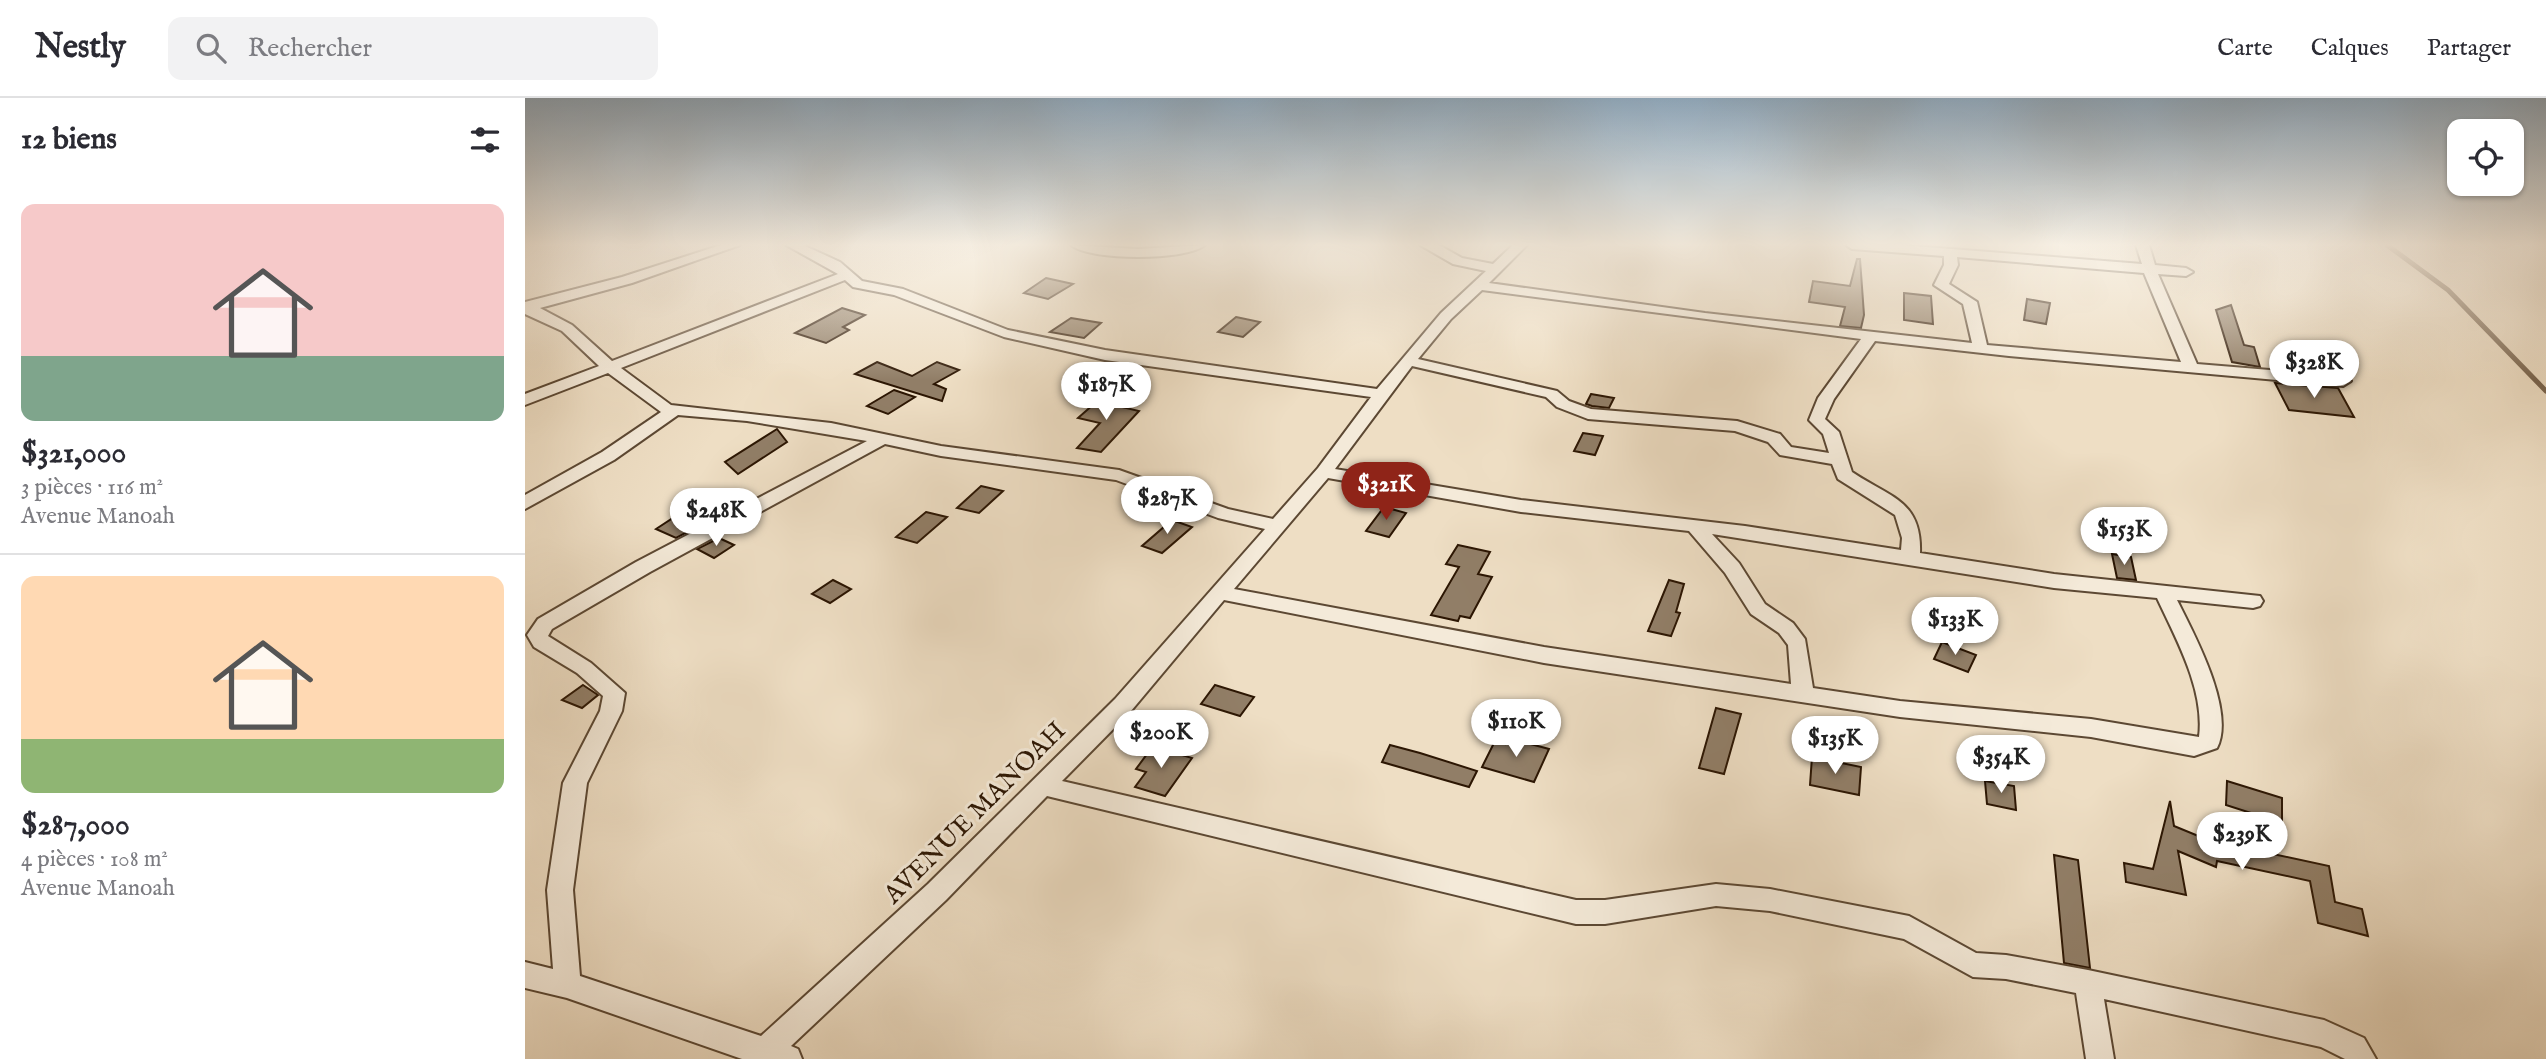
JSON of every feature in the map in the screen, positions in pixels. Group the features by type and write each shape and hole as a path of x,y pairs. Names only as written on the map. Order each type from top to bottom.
{"street":[{"path":"526,308 586,290"},
{"path":"525,400 808,290"},
{"path":"887,290 1004,333 1043,343 1381,394"},
{"name":"AVENUE MANOAH","path":"769,1056 1045,786 1123,705 1324,472 1381,394 1472,290"},
{"path":"1511,290 1705,317 1980,348 2343,381"},
{"path":"1949,290 1970,302 1980,348"},
{"path":"2159,290 2190,366"},
{"path":"526,308 567,328 608,366 673,411 747,416 941,451 1119,475 1224,514 1278,526"},
{"path":"1871,334 1865,353 1819,407 1817,420 1831,432 1844,475 1901,508 1913,537 1910,557"},
{"path":"1408,361 1551,394 1563,404 1588,414 1737,426 1773,438 1786,451 1839,460"},
{"path":"525,503 608,456 673,411"},
{"path":"567,985 560,890 575,783 611,711 614,693 584,668 541,642 537,635 545,624 643,567 883,439"},
{"path":"1324,472 1521,506 1694,526 2054,581 2253,601"},
{"path":"1694,526 1732,568 1758,609 1786,628 1798,644 1803,694"},
{"path":"1221,593 1544,655 1900,709 2091,728 2195,747 2209,742 2212,730 2206,690 2164,593"},
{"path":"1045,786 1576,912 1605,912 1716,895 1770,900 1909,928 1973,965 2006,967 2088,983 2324,1034 2354,1048 2362,1059"},
{"path":"525,975 567,985 769,1056"},
{"path":"2088,983 2100,1059"}],"building":[{"path":"1029,290 1063,290 1048,299 1024,293"},
{"path":"1811,290 1862,290 1864,315 1861,328 1840,326 1845,307 1809,302"},
{"path":"1904,293 1931,296 1933,324 1904,320"},
{"path":"2027,299 2050,303 2046,324 2024,320"},
{"path":"2231,305 2244,345 2254,347 2260,367 2232,362 2216,310"},
{"path":"842,308 865,315 843,327 849,330 826,343 795,333"},
{"path":"1236,317 1260,322 1243,337 1218,332"},
{"path":"1071,318 1101,323 1084,338 1050,332"},
{"path":"877,362 912,376 937,362 959,370 934,384 946,389 942,401 855,374"},
{"path":"2275,383 2338,388 2354,417 2289,410"},
{"path":"894,390 915,397 888,414 867,406"},
{"path":"1591,394 1614,398 1609,408 1592,406 1586,404"},
{"path":"1103,396 1128,402 1122,407 1139,411 1101,452 1077,448 1100,423 1078,418"},
{"path":"777,429 787,442 738,474 725,462"},
{"path":"1583,433 1603,436 1595,455 1574,451"},
{"path":"981,486 1003,491 979,513 957,508"},
{"path":"1384,507 1406,513 1389,537 1366,531"},
{"path":"926,512 947,517 917,543 896,537"},
{"path":"676,516 697,527 676,538 656,529"},
{"path":"1172,520 1192,527 1162,553 1142,546"},
{"path":"719,538 734,545 714,558 697,549"},
{"path":"1458,545 1490,552 1478,574 1492,577 1470,618 1460,616 1458,621 1431,615 1459,567 1446,564"},
{"path":"2112,554 2131,557 2136,580 2117,578"},
{"path":"833,580 851,589 830,603 812,594"},
{"path":"1669,580 1684,584 1676,612 1680,613 1671,636 1648,631"},
{"path":"1942,642 1976,655 1968,672 1934,659"},
{"path":"583,685 598,695 582,708 562,700"},
{"path":"1215,685 1254,697 1240,716 1201,704"},
{"path":"1716,708 1741,714 1724,774 1699,768"},
{"path":"1508,738 1549,749 1534,782 1482,767 1495,741 1505,744"},
{"path":"1390,745 1477,771 1469,787 1382,762"},
{"path":"1153,746 1192,758 1165,796 1135,787 1146,772 1136,769"},
{"path":"1812,757 1861,767 1859,795 1810,785"},
{"path":"1985,781 2014,786 2016,810 1987,804"},
{"path":"2227,781 2282,798 2282,823 2226,805"},
{"path":"2170,801 2174,826 2208,840 2329,866 2335,902 2362,909 2368,936 2318,923 2310,881 2217,861 2216,867 2178,851 2186,895 2126,882 2124,863 2153,869"},
{"path":"2054,855 2078,860 2090,968 2064,963"}],"waterway":[{"path":"2448,290 2546,391"}]}
